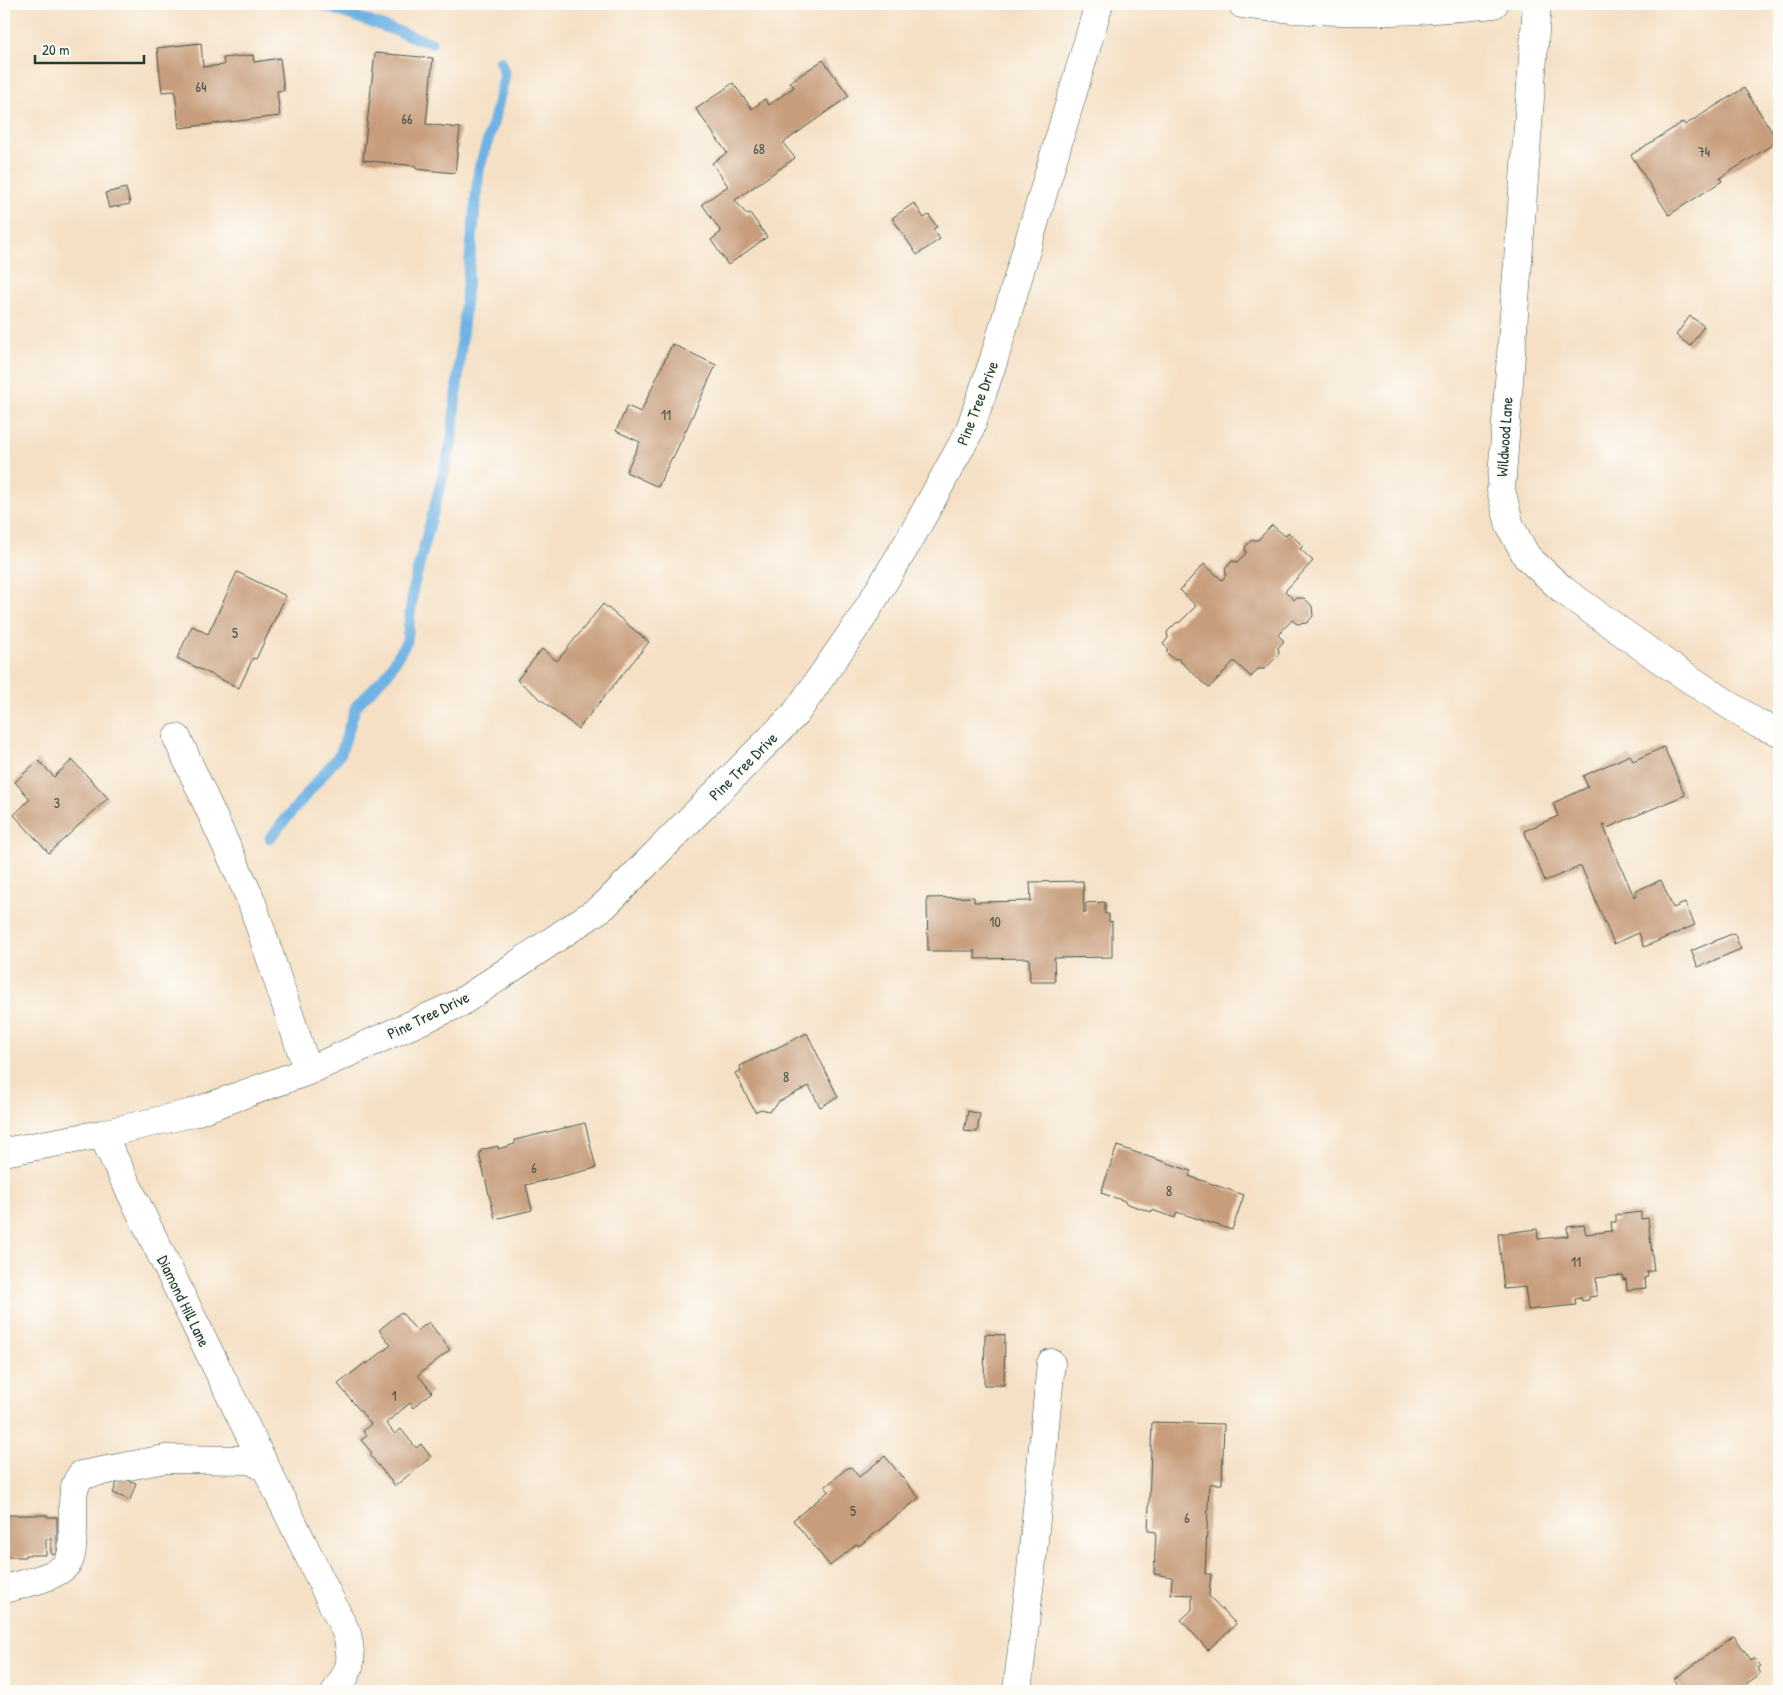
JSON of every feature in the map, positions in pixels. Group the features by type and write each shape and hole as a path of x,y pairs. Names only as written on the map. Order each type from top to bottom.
{"street":[{"name":"Pine Tree Drive","path":"4,1152 102,1134 192,1113 308,1071 460,1003 604,906 796,713 862,618 910,540 969,432 994,359 1099,4"},
{"path":"1242,4 1284,9 1367,13 1440,10 1494,4"},
{"name":"Wildwood Lane","path":"1537,4 1500,490 1510,526 1526,557 1563,590 1661,660 1750,719 1779,732"},
{"path":"177,738 251,900 308,1071"},
{"name":"Diamond Hill Lane","path":"102,1134 347,1634 352,1655 349,1671 336,1691"},
{"path":"1017,1691 1030,1581 1051,1363"},
{"path":"4,1589 52,1575 62,1569 70,1560 73,1492 75,1483 81,1475 165,1459 250,1460 266,1468"}],"building":[{"path":"201,43 203,67 224,65 223,58 253,55 254,62 280,58 284,90 277,91 280,116 179,128 175,91 162,92 157,48"},
{"path":"375,53 433,58 426,124 460,128 455,173 363,160"},
{"path":"823,60 849,96 783,143 795,158 735,200 747,215 750,213 767,237 728,265 711,240 721,232 702,204 728,186 712,163 727,153 696,109 733,83 752,109 765,99 769,105 794,87 790,82"},
{"path":"1744,88 1778,141 1720,178 1722,181 1669,215 1631,155 1683,122 1685,125"},
{"path":"126,188 130,204 109,208 105,193"},
{"path":"914,203 924,218 929,215 937,227 933,229 940,239 917,255 892,218"},
{"path":"1690,316 1704,326 1690,346 1676,335"},
{"path":"672,344 716,365 658,487 626,472 640,442 616,431 627,406 641,412"},
{"path":"1272,525 1285,536 1288,532 1303,546 1300,549 1313,561 1285,591 1294,600 1296,598 1304,598 1312,606 1313,616 1307,623 1297,624 1292,620 1278,635 1284,641 1278,648 1279,654 1265,669 1258,669 1251,677 1234,661 1209,688 1177,658 1175,660 1166,652 1168,649 1163,644 1168,638 1167,632 1196,606 1180,590 1204,564 1222,580 1226,575 1225,569 1232,561 1237,562 1246,553 1245,547 1252,540 1258,540"},
{"path":"237,572 286,596 256,659 253,658 239,688 177,658 192,626 208,634"},
{"path":"603,604 649,642 578,729 517,680 542,649 557,661"},
{"path":"1664,747 1685,795 1607,828 1605,824 1603,825 1634,897 1637,895 1635,891 1661,880 1673,908 1685,903 1695,925 1644,947 1639,933 1614,944 1581,866 1545,881 1524,831 1558,816 1553,803 1588,787 1583,776 1630,755 1633,761"},
{"path":"38,760 54,777 72,760 108,798 49,853 14,815 30,799 15,782"},
{"path":"1083,881 1084,913 1086,913 1086,903 1105,902 1105,914 1109,914 1109,922 1112,921 1112,957 1054,958 1055,982 1030,982 1029,958 975,959 975,951 928,951 927,898 974,897 974,902 1031,901 1030,882"},
{"path":"1734,933 1741,949 1698,967 1691,951"},
{"path":"807,1033 838,1097 820,1107 809,1086 778,1102 769,1111 761,1109 755,1112 735,1073 741,1070 740,1066"},
{"path":"968,1111 980,1114 977,1132 964,1131"},
{"path":"585,1123 596,1168 526,1185 532,1210 495,1219 479,1153 481,1153 481,1150 498,1146 498,1149 515,1144 515,1140"},
{"path":"1117,1146 1191,1171 1189,1176 1244,1195 1232,1230 1177,1212 1175,1218 1152,1210 1151,1212 1101,1193"},
{"path":"1641,1212 1641,1219 1648,1218 1654,1271 1647,1271 1648,1277 1645,1277 1646,1288 1627,1290 1626,1279 1623,1280 1623,1275 1596,1278 1597,1296 1589,1297 1589,1300 1582,1301 1581,1298 1575,1299 1576,1305 1528,1310 1525,1287 1504,1289 1498,1234 1537,1229 1538,1239 1568,1236 1567,1227 1584,1225 1586,1234 1612,1231 1611,1222 1616,1222 1616,1215"},
{"path":"401,1312 417,1331 429,1322 450,1350 418,1375 432,1392 413,1408 410,1403 386,1423 395,1434 401,1429 416,1448 421,1444 431,1457 395,1486 370,1455 372,1453 361,1440 367,1436 363,1431 371,1424 338,1384 391,1345 379,1330"},
{"path":"985,1334 1005,1335 1004,1385 984,1385"},
{"path":"1152,1422 1224,1424 1222,1484 1209,1484 1205,1574 1211,1574 1209,1596 1236,1624 1208,1650 1181,1620 1192,1610 1192,1595 1171,1594 1172,1577 1154,1574 1156,1532 1148,1531"},
{"path":"885,1456 919,1498 859,1546 857,1544 830,1566 793,1520 829,1491 825,1487 846,1469 851,1467 859,1477"},
{"path":"119,1477 136,1483 130,1500 113,1493"},
{"path":"4,1515 47,1515 47,1517 57,1517 57,1554 51,1554 51,1539 46,1539 46,1555 4,1557"},
{"path":"1734,1636 1751,1660 1754,1658 1760,1666 1757,1668 1760,1674 1742,1687 1745,1691 1683,1691 1674,1679"}],"waterway":[{"path":"319,4 431,43"},
{"path":"270,838 341,753 356,706 388,673 407,641 413,588 451,445 479,169 505,75 500,61"}]}
